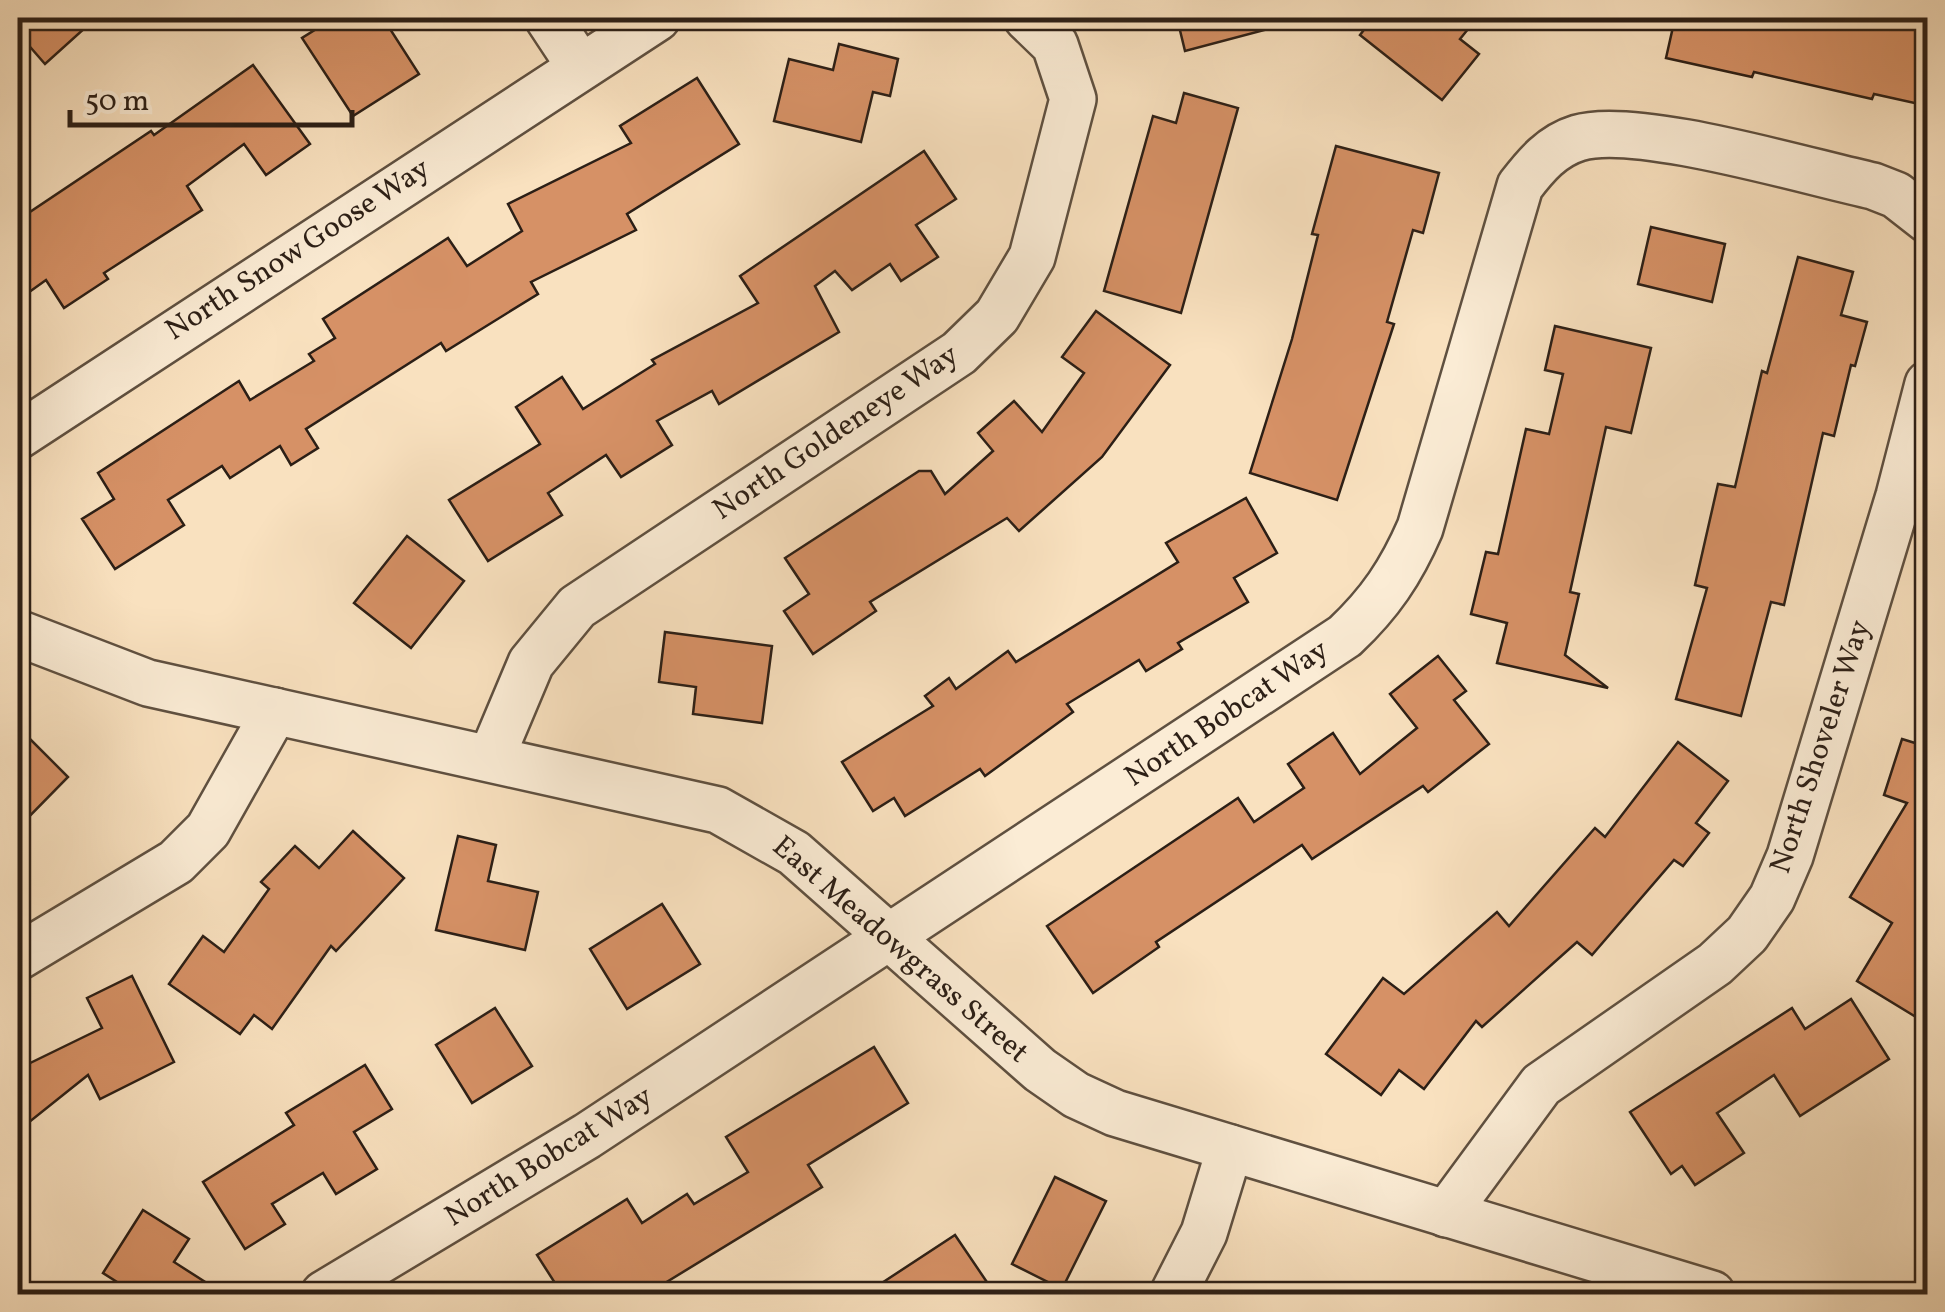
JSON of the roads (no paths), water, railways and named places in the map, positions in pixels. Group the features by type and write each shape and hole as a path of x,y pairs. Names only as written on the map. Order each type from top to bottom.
{"street":[{"path":"548,18 579,65"},
{"name":"North Snow Goose Way","path":"18,436 579,65 657,18"},
{"name":"North Goldeneye Way","path":"491,758 531,663 577,607 958,353 996,316 1032,257 1072,99 1041,31"},
{"name":"North Bobcat Way","path":"324,1294 587,1136 1345,636 1377,606 1402,570 1420,528 1520,186 1557,147 1591,134 1638,134 1873,186 1896,195 1928,220"},
{"name":"North Shoveler Way","path":"1446,1214 1541,1085 1715,964 1747,934 1772,898 1913,499 1928,384"},
{"name":"East Meadowgrass Street","path":"18,633 148,683 718,810 794,853 1040,1070 1076,1095 1115,1113 1446,1214 1658,1287 1712,1294"},
{"path":"18,958 186,851 208,830 275,710"},
{"path":"1173,1294 1204,1233 1230,1148"}]}
